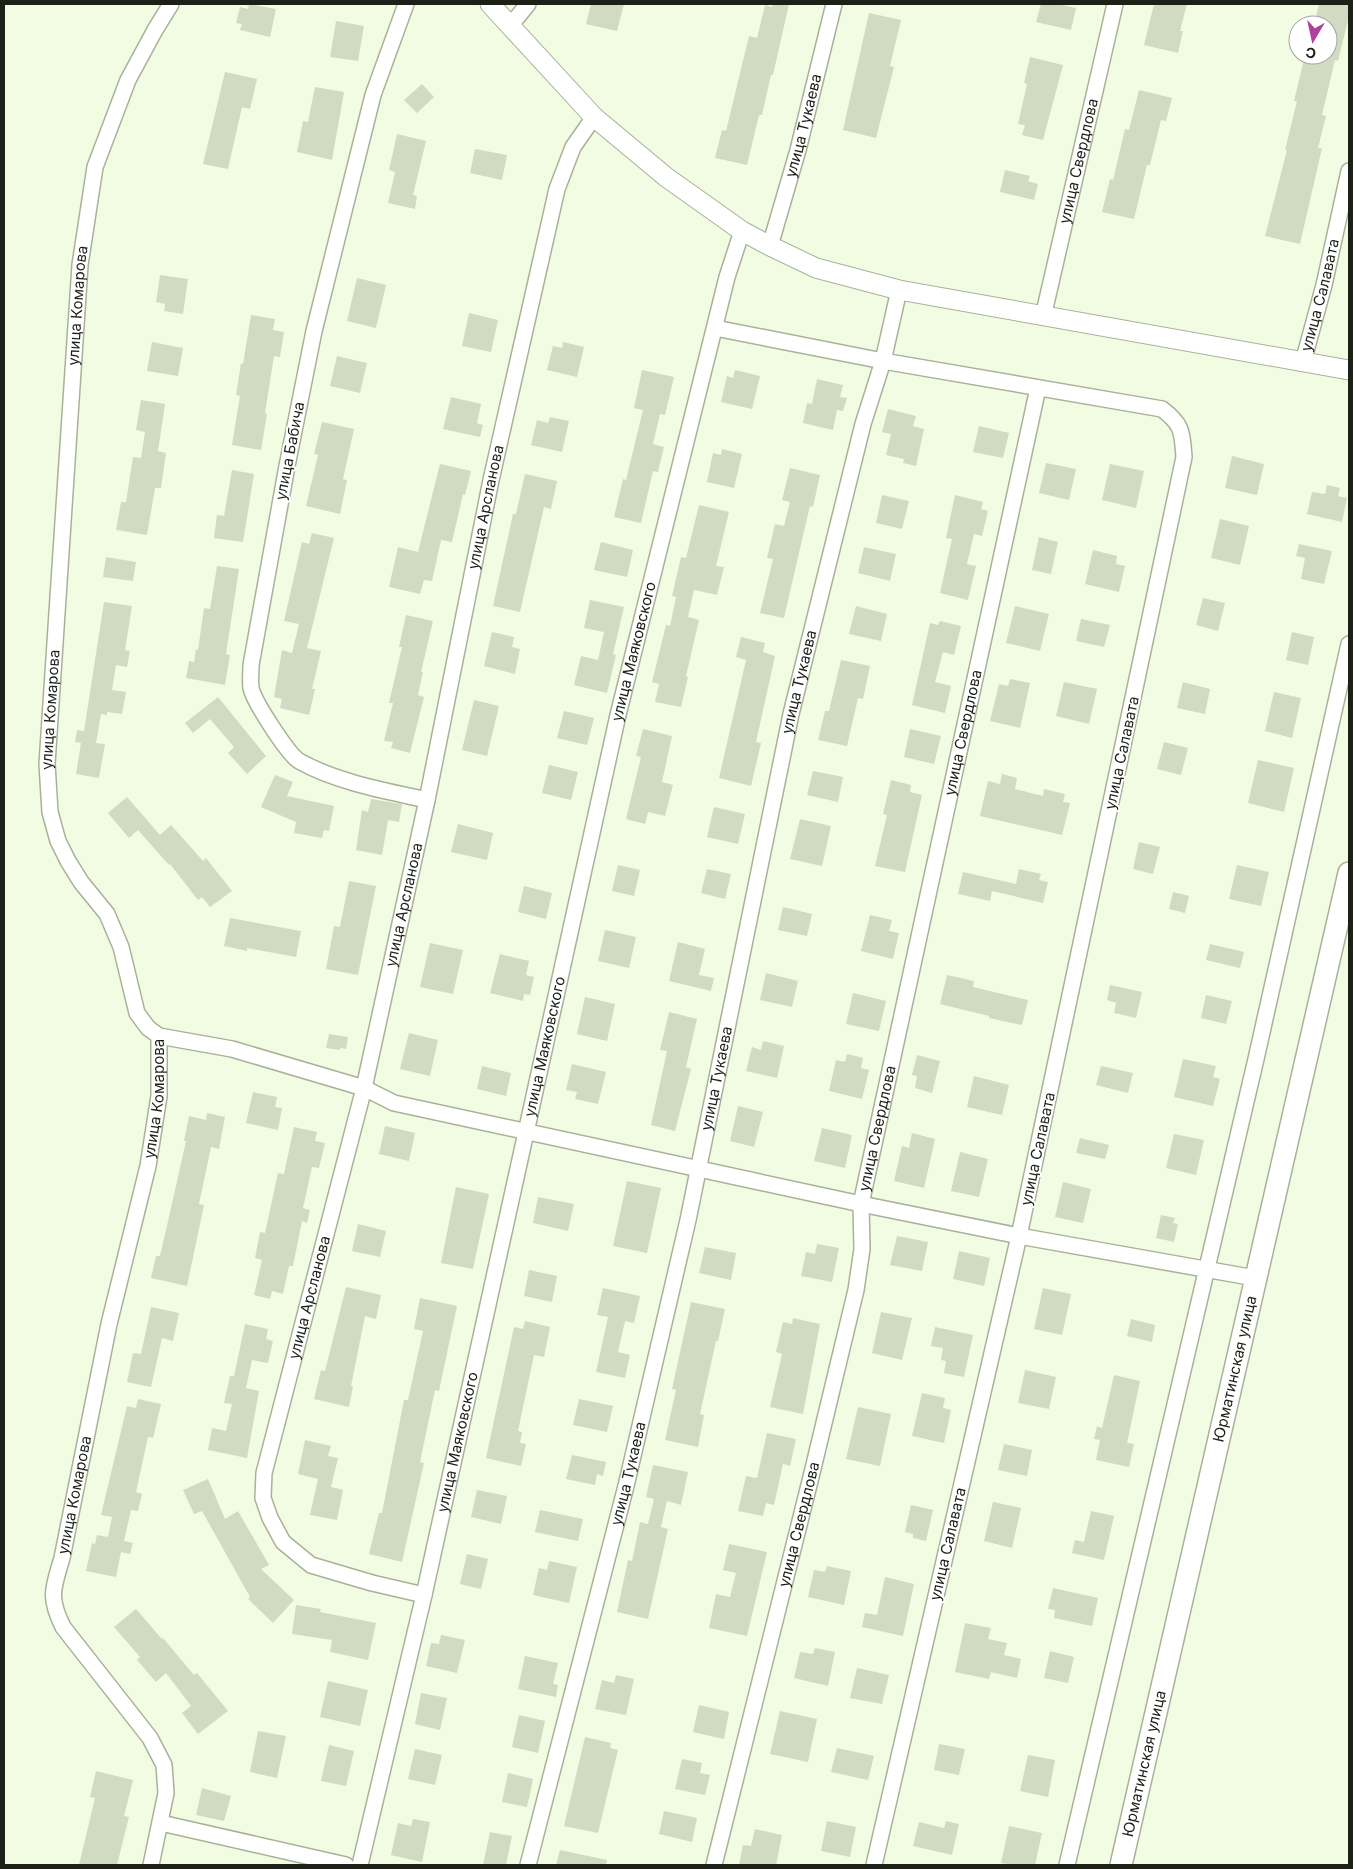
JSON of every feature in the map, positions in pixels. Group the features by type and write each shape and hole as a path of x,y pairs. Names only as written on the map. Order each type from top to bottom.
{"main road":[{"name":"Юрматинская улица","path":"1121,1865 1349,873"}],"street":[{"name":"улица Комарова","path":"151,1865 166,1793 164,1765 150,1738 63,1627 55,1610 53,1592 62,1558 109,1324 148,1166 159,1096 159,1036 148,1028 137,1013 121,948 107,914 81,882 58,841 50,812 47,764 80,266 95,167 128,80 154,30 171,4"},
{"name":"улица Бабича","path":"406,4 373,95 314,331 287,466 251,665 251,688 259,706 297,760 329,775 427,800"},
{"path":"490,4 594,117 666,177 742,231 816,268 898,290 1349,370"},
{"path":"510,26 528,4"},
{"name":"улица Тукаева","path":"770,246 798,150 834,4"},
{"name":"улица Свердлова","path":"1042,317 1115,4"},
{"name":"улица Арсланова","path":"424,1595 372,1584 311,1565 283,1542 270,1518 263,1498 264,1473 364,1088 427,800 491,480 557,189 573,147 594,117"},
{"name":"улица Салавата","path":"1303,362 1324,285 1349,171"},
{"name":"улица Маяковского","path":"360,1865 424,1595 618,715 727,277 742,231"},
{"name":"улица Тукаева","path":"528,1865 626,1486 688,1220 791,714 863,424 883,361 898,290"},
{"path":"715,328 883,361 1038,388"},
{"name":"улица Свердлова","path":"714,1865 856,1290 862,1250 861,1204 1038,388"},
{"name":"улица Салавата","path":"874,1865 1020,1236 1184,457 1181,430 1175,419 1162,409 1038,388"},
{"path":"1067,1865 1151,1510 1205,1269 1256,1059 1349,644"},
{"path":"159,1036 232,1048 364,1088 394,1103 861,1204 1020,1236 1255,1278"},
{"path":"161,1822 346,1865"}],"building":[{"path":"249,4 276,9 270,37 240,30 242,24 236,23 240,7 248,9"},
{"path":"591,4 624,4 617,31 586,24"},
{"path":"773,4 789,4 773,75 771,75 762,115 759,115 747,165 715,158 722,130 726,131 749,36 757,38 765,5 772,7"},
{"path":"1041,4 1058,4 1076,8 1071,30 1036,22"},
{"path":"1154,4 1187,4 1180,31 1183,31 1178,53 1144,45"},
{"path":"1319,4 1349,4 1349,16 1338,61 1338,15 1316,15"},
{"path":"869,13 901,20 890,66 894,67 876,138 843,130"},
{"path":"336,21 364,26 358,61 330,57"},
{"path":"1030,57 1063,65 1043,140 1022,135 1025,125 1018,124 1027,84 1024,83"},
{"path":"1303,65 1334,65 1322,115 1326,116 1318,148 1322,148 1300,244 1265,236 1287,150 1285,150 1297,101 1294,101"},
{"path":"225,72 257,79 250,109 242,107 228,169 203,164"},
{"path":"422,84 434,97 417,113 404,100"},
{"path":"315,87 344,92 332,160 297,152 303,121 308,122"},
{"path":"1139,90 1172,98 1166,121 1161,120 1150,165 1147,165 1134,219 1102,212 1110,179 1113,180 1125,129 1129,130"},
{"path":"397,134 426,141 413,195 417,196 415,209 388,203 395,172 389,170"},
{"path":"475,149 507,155 502,180 470,173"},
{"path":"1005,170 1030,176 1028,181 1038,184 1034,200 1000,192"},
{"path":"160,275 188,279 183,314 164,311 165,304 156,302"},
{"path":"357,278 386,285 376,328 347,321"},
{"path":"469,313 498,320 491,352 462,346"},
{"path":"251,315 275,319 273,330 284,332 280,357 274,356 261,450 232,445 240,396 236,395"},
{"path":"152,342 183,348 178,376 147,371"},
{"path":"563,342 584,347 577,377 547,370 553,346 562,348"},
{"path":"337,356 367,363 360,393 330,386"},
{"path":"642,370 674,377 665,415 660,414 653,444 664,447 658,472 653,471 641,523 614,517 623,479 626,480 643,410 634,408"},
{"path":"735,370 760,376 752,409 721,402 727,376 733,378"},
{"path":"817,379 843,385 840,397 847,398 843,411 837,410 833,430 803,423 807,403 812,404"},
{"path":"451,397 481,404 477,423 483,425 480,437 443,429"},
{"path":"141,400 165,404 158,451 166,453 161,488 155,488 147,535 116,530 121,502 126,502 133,457 141,458 145,432 136,430"},
{"path":"888,409 916,416 913,426 924,429 916,466 903,463 904,459 886,455 891,434 882,432"},
{"path":"550,417 569,421 562,452 531,445 537,420 548,423"},
{"path":"322,422 354,429 343,479 347,480 340,514 306,506 318,455 314,454"},
{"path":"979,426 1009,433 1003,458 973,452"},
{"path":"722,449 742,454 734,488 707,482 713,453 721,455"},
{"path":"1232,456 1264,464 1257,495 1225,488"},
{"path":"1046,463 1076,469 1069,500 1039,493"},
{"path":"440,464 471,471 465,495 463,494 452,542 441,540 432,581 424,580 420,594 389,587 398,547 418,552"},
{"path":"1110,464 1144,471 1136,508 1102,500"},
{"path":"790,468 820,475 813,507 810,506 784,618 760,613 773,559 767,558 775,524 784,526 790,502 782,500"},
{"path":"232,470 254,474 243,542 214,538 217,515 224,516"},
{"path":"525,474 557,481 551,509 544,507 520,612 493,606 513,514 516,514"},
{"path":"1327,485 1340,488 1338,496 1347,498 1342,522 1307,514 1312,492 1325,494"},
{"path":"882,495 909,501 902,529 876,523"},
{"path":"955,495 983,502 981,509 988,511 982,536 974,534 967,564 976,566 968,600 940,593 952,539 946,538"},
{"path":"699,505 729,512 716,566 724,567 717,595 694,590 688,617 699,620 681,707 655,702 659,684 652,682 666,625 670,626 676,597 672,596 681,557 686,558"},
{"path":"1220,519 1249,526 1240,565 1211,558"},
{"path":"312,533 334,538 307,648 321,651 312,689 315,689 309,715 280,708 282,699 274,697 282,650 292,653 299,624 284,621 302,542 309,544"},
{"path":"1039,537 1058,542 1051,574 1032,570"},
{"path":"601,542 633,550 627,577 594,570"},
{"path":"1299,544 1332,551 1324,584 1301,579 1305,558 1296,556"},
{"path":"864,547 896,554 890,581 858,573"},
{"path":"1093,550 1117,556 1116,564 1125,566 1119,592 1085,584"},
{"path":"106,557 136,562 133,581 103,577"},
{"path":"217,566 239,569 226,654 230,655 225,685 186,678 189,661 194,662 196,649 198,650 204,608 210,609"},
{"path":"1203,598 1225,603 1218,631 1196,625"},
{"path":"590,600 624,607 613,654 616,655 607,693 574,685 581,656 598,660 604,632 584,628"},
{"path":"104,602 132,606 125,650 130,651 127,667 116,665 112,690 126,692 122,714 107,712 107,715 101,714 96,743 105,744 99,778 76,774 81,743 75,742 77,730 84,731"},
{"path":"856,606 887,614 881,641 849,634"},
{"path":"1015,606 1049,614 1040,651 1006,643"},
{"path":"406,615 433,621 421,672 423,672 418,695 424,697 410,753 391,748 393,742 384,741 393,703 389,703 402,647 399,647"},
{"path":"1081,619 1110,625 1104,647 1076,641"},
{"path":"940,621 961,626 954,655 943,652 935,682 951,686 945,713 912,705 930,623 938,625"},
{"path":"492,632 514,637 512,647 520,649 515,674 484,666"},
{"path":"1292,632 1314,637 1308,665 1286,660"},
{"path":"741,637 765,643 763,652 775,656 756,742 761,743 751,786 719,778 746,660 736,657"},
{"path":"841,660 870,666 863,699 858,698 847,746 818,740 825,711 829,711"},
{"path":"1010,679 1030,683 1020,728 990,721 999,684 1008,686"},
{"path":"1064,682 1097,689 1089,724 1056,716"},
{"path":"1183,682 1210,689 1205,714 1177,708"},
{"path":"1274,692 1301,698 1292,738 1265,731"},
{"path":"218,697 266,756 247,774 228,753 234,747 210,719 193,733 185,723"},
{"path":"474,700 499,706 487,756 462,750"},
{"path":"564,711 594,718 587,745 557,738"},
{"path":"643,729 672,736 662,782 673,785 665,816 648,812 645,824 626,819 641,757 636,756"},
{"path":"910,729 941,736 934,764 904,757"},
{"path":"1164,742 1188,748 1181,775 1157,769"},
{"path":"1258,760 1294,768 1284,812 1248,803"},
{"path":"549,765 578,772 571,800 542,793"},
{"path":"813,771 843,777 838,802 807,795"},
{"path":"1002,774 1017,778 1015,789 1043,796 1044,789 1065,794 1063,802 1070,803 1062,835 980,816 988,781 1000,784"},
{"path":"275,775 293,782 287,796 334,806 329,831 324,830 322,838 294,833 296,822 261,807"},
{"path":"891,780 911,785 910,792 922,795 905,872 875,866 887,815 883,814"},
{"path":"127,797 160,835 171,825 203,861 206,858 232,891 210,907 202,897 198,900 170,864 138,830 129,838 108,813"},
{"path":"371,799 402,804 399,822 388,820 382,855 356,850 362,810 368,812"},
{"path":"714,807 745,814 738,844 707,837"},
{"path":"800,819 831,826 822,866 790,859"},
{"path":"458,824 493,833 487,860 451,852"},
{"path":"1139,842 1160,847 1153,874 1133,869"},
{"path":"618,865 640,870 634,896 612,891"},
{"path":"1237,865 1269,872 1261,906 1229,899"},
{"path":"707,869 731,874 725,899 701,893"},
{"path":"1019,869 1041,874 1039,880 1048,882 1043,903 992,891 990,901 958,894 963,872 1016,884"},
{"path":"349,881 376,886 358,975 326,969 334,926 340,927"},
{"path":"524,886 552,893 546,919 518,912"},
{"path":"1173,892 1189,896 1185,913 1169,909"},
{"path":"783,907 812,914 807,936 778,930"},
{"path":"870,915 892,920 889,931 899,933 893,959 861,951"},
{"path":"230,918 301,931 296,957 224,946"},
{"path":"605,930 636,937 629,968 598,961"},
{"path":"678,942 705,949 699,975 714,978 711,991 669,981"},
{"path":"430,943 463,950 453,994 420,987"},
{"path":"1210,944 1244,952 1240,968 1206,960"},
{"path":"500,954 529,961 526,975 534,977 530,995 524,994 523,1001 490,993"},
{"path":"766,973 798,981 792,1007 760,1000"},
{"path":"947,975 974,981 973,987 1028,1000 1022,1025 940,1004"},
{"path":"1110,985 1142,992 1136,1018 1114,1013 1116,1003 1107,1000"},
{"path":"853,993 886,1001 879,1031 846,1024"},
{"path":"1206,995 1232,1001 1226,1024 1201,1018"},
{"path":"585,997 615,1004 607,1041 577,1034"},
{"path":"669,1012 697,1019 686,1067 691,1069 675,1131 651,1125 667,1051 660,1050"},
{"path":"409,1033 438,1040 430,1076 400,1069"},
{"path":"329,1034 348,1037 346,1049 326,1048"},
{"path":"763,1041 784,1046 777,1078 746,1071 752,1047 761,1050"},
{"path":"847,1054 863,1058 861,1068 869,1070 862,1099 829,1091 836,1060 845,1062"},
{"path":"917,1055 940,1061 932,1093 915,1088 917,1076 912,1075"},
{"path":"1183,1059 1216,1066 1213,1077 1220,1079 1213,1106 1174,1097"},
{"path":"572,1064 606,1072 598,1104 575,1099 577,1092 566,1090"},
{"path":"482,1066 511,1073 506,1096 477,1089"},
{"path":"1101,1066 1133,1073 1128,1093 1096,1085"},
{"path":"974,1076 1009,1085 1002,1115 967,1107"},
{"path":"253,1092 277,1097 275,1107 282,1108 278,1130 246,1123"},
{"path":"738,1106 763,1112 754,1147 730,1141"},
{"path":"207,1113 225,1117 219,1149 211,1147 199,1204 204,1205 187,1286 151,1278 156,1256 160,1256 186,1141 184,1141 189,1116 206,1120"},
{"path":"385,1126 415,1133 409,1161 379,1154"},
{"path":"294,1127 317,1132 315,1141 325,1143 319,1168 312,1167 303,1208 310,1210 307,1223 302,1221 293,1266 289,1266 283,1294 272,1291 270,1299 254,1295 262,1260 255,1258 260,1232 265,1233 278,1173 284,1174"},
{"path":"822,1128 852,1135 845,1168 814,1161"},
{"path":"912,1133 935,1139 924,1188 894,1181 902,1146 909,1148"},
{"path":"1174,1134 1204,1140 1196,1175 1166,1168"},
{"path":"1080,1138 1109,1145 1105,1159 1076,1153"},
{"path":"960,1152 988,1159 979,1197 951,1191"},
{"path":"627,1181 661,1188 647,1253 613,1246"},
{"path":"1063,1182 1091,1189 1083,1223 1055,1217"},
{"path":"456,1187 489,1194 473,1269 441,1263"},
{"path":"538,1197 574,1204 568,1231 533,1223"},
{"path":"1161,1215 1175,1218 1173,1223 1178,1224 1174,1242 1156,1238"},
{"path":"358,1224 386,1231 380,1257 352,1251"},
{"path":"897,1236 928,1242 922,1271 890,1265"},
{"path":"817,1244 839,1248 832,1282 801,1276 806,1252 815,1254"},
{"path":"705,1247 736,1253 731,1280 699,1273"},
{"path":"959,1251 990,1258 984,1286 953,1279"},
{"path":"529,1270 557,1276 552,1302 524,1296"},
{"path":"346,1287 381,1295 376,1319 365,1316 351,1386 353,1386 349,1407 314,1399 321,1370 325,1371"},
{"path":"603,1288 640,1296 634,1323 625,1321 618,1352 630,1355 625,1378 596,1372 608,1317 597,1315"},
{"path":"1043,1288 1071,1294 1062,1335 1034,1329"},
{"path":"420,1298 457,1306 439,1391 435,1390 420,1462 424,1463 402,1562 369,1554 379,1513 382,1513 404,1400 408,1400 423,1331 414,1329"},
{"path":"691,1302 725,1309 700,1414 704,1415 698,1447 665,1440 676,1390 672,1389"},
{"path":"151,1307 179,1313 173,1341 162,1338 151,1387 127,1382 133,1353 141,1354"},
{"path":"881,1312 912,1318 902,1360 872,1353"},
{"path":"793,1318 820,1324 803,1414 770,1407 782,1354 776,1352 783,1322 792,1324"},
{"path":"1131,1319 1155,1325 1152,1342 1127,1336"},
{"path":"525,1321 550,1327 544,1357 534,1355 518,1431 522,1432 520,1443 526,1444 521,1466 486,1458 514,1327 523,1329"},
{"path":"245,1324 268,1329 266,1339 273,1341 268,1363 252,1360 246,1388 259,1391 247,1458 208,1450 212,1428 226,1431 232,1404 224,1403 230,1376 234,1376"},
{"path":"935,1327 973,1335 964,1377 944,1373 946,1361 941,1360 943,1348 931,1346"},
{"path":"1025,1370 1056,1377 1049,1409 1018,1403"},
{"path":"1114,1375 1140,1381 1127,1443 1134,1444 1129,1467 1096,1460 1100,1440 1094,1439 1097,1426 1102,1428"},
{"path":"922,1393 945,1398 943,1408 951,1410 944,1443 912,1436"},
{"path":"138,1399 161,1404 153,1438 148,1437 136,1492 142,1494 138,1511 131,1510 124,1541 133,1543 130,1554 121,1552 116,1577 86,1571 92,1543 95,1544 97,1535 108,1537 112,1517 101,1515 127,1406 136,1408"},
{"path":"579,1399 613,1406 607,1432 573,1425"},
{"path":"858,1407 891,1414 880,1466 846,1459"},
{"path":"767,1433 796,1439 790,1466 783,1464 774,1505 766,1503 763,1516 738,1511 746,1476 757,1478"},
{"path":"305,1440 331,1446 328,1456 338,1458 331,1487 343,1490 337,1520 310,1515 318,1479 298,1474"},
{"path":"1004,1444 1032,1450 1027,1476 998,1470"},
{"path":"572,1455 606,1462 603,1476 597,1474 595,1485 566,1479"},
{"path":"653,1465 688,1472 681,1505 667,1501 661,1527 668,1529 648,1619 617,1612 628,1560 632,1561 640,1522 648,1524 654,1499 646,1497"},
{"path":"208,1479 225,1519 238,1511 269,1565 261,1569 294,1600 273,1623 248,1599 250,1597 202,1511 194,1514 183,1490"},
{"path":"477,1490 507,1496 501,1524 471,1517"},
{"path":"993,1502 1021,1508 1012,1548 984,1541"},
{"path":"911,1505 933,1510 926,1541 913,1538 913,1534 905,1532"},
{"path":"540,1510 583,1519 578,1541 535,1532"},
{"path":"1091,1511 1114,1516 1104,1560 1072,1553 1075,1540 1084,1542"},
{"path":"729,1544 767,1552 747,1636 709,1628 716,1594 730,1597 736,1573 723,1570"},
{"path":"467,1554 488,1559 481,1589 460,1584"},
{"path":"549,1561 577,1567 569,1603 533,1595 539,1568 547,1570"},
{"path":"827,1566 851,1571 844,1605 808,1597 814,1570 825,1572"},
{"path":"885,1577 914,1584 903,1636 862,1627 865,1613 877,1615"},
{"path":"1053,1588 1098,1598 1092,1626 1054,1618 1055,1610 1048,1609"},
{"path":"296,1605 321,1609 320,1612 376,1623 368,1660 330,1652 332,1640 292,1634"},
{"path":"136,1609 194,1675 197,1673 228,1711 198,1734 182,1713 191,1706 166,1673 156,1682 137,1660 140,1657 114,1627"},
{"path":"965,1623 991,1628 988,1639 1007,1643 1004,1655 1021,1659 1017,1678 991,1672 989,1679 955,1672"},
{"path":"441,1635 465,1640 457,1673 426,1666 431,1643 439,1644"},
{"path":"815,1648 835,1652 828,1686 794,1678 800,1652 813,1654"},
{"path":"1050,1651 1074,1657 1068,1683 1044,1678"},
{"path":"525,1656 558,1663 553,1684 558,1685 556,1697 518,1689"},
{"path":"857,1668 889,1675 882,1704 850,1698"},
{"path":"616,1675 634,1679 626,1715 595,1709 602,1680 614,1683"},
{"path":"328,1681 368,1690 360,1726 320,1717"},
{"path":"421,1693 447,1698 440,1730 415,1724"},
{"path":"699,1705 729,1712 724,1739 693,1732"},
{"path":"780,1711 817,1719 808,1762 770,1754"},
{"path":"519,1715 545,1721 538,1753 512,1747"},
{"path":"258,1731 286,1736 277,1778 250,1772"},
{"path":"585,1737 611,1743 610,1748 618,1750 598,1833 564,1826"},
{"path":"939,1744 965,1749 959,1775 934,1770"},
{"path":"329,1745 354,1751 346,1786 321,1781"},
{"path":"837,1748 874,1756 868,1780 831,1772"},
{"path":"415,1749 442,1755 435,1785 408,1779"},
{"path":"1028,1755 1055,1760 1048,1797 1020,1791"},
{"path":"682,1759 702,1763 700,1773 710,1775 705,1795 675,1789"},
{"path":"96,1771 133,1780 124,1816 129,1817 117,1865 79,1865 95,1798 90,1797"},
{"path":"508,1773 533,1779 527,1807 502,1802"},
{"path":"202,1788 231,1796 224,1821 196,1815"},
{"path":"664,1811 697,1818 692,1842 659,1834"},
{"path":"413,1819 430,1822 422,1862 391,1855 398,1823 411,1826"},
{"path":"827,1821 856,1827 850,1857 821,1851"},
{"path":"946,1821 959,1824 952,1855 913,1846 919,1822 944,1828"},
{"path":"1009,1826 1042,1833 1035,1865 1001,1863"},
{"path":"755,1829 782,1835 776,1865 739,1865 743,1845 751,1846"},
{"path":"490,1832 512,1836 506,1865 483,1865"},
{"path":"560,1850 607,1860 606,1865 556,1865"}]}
